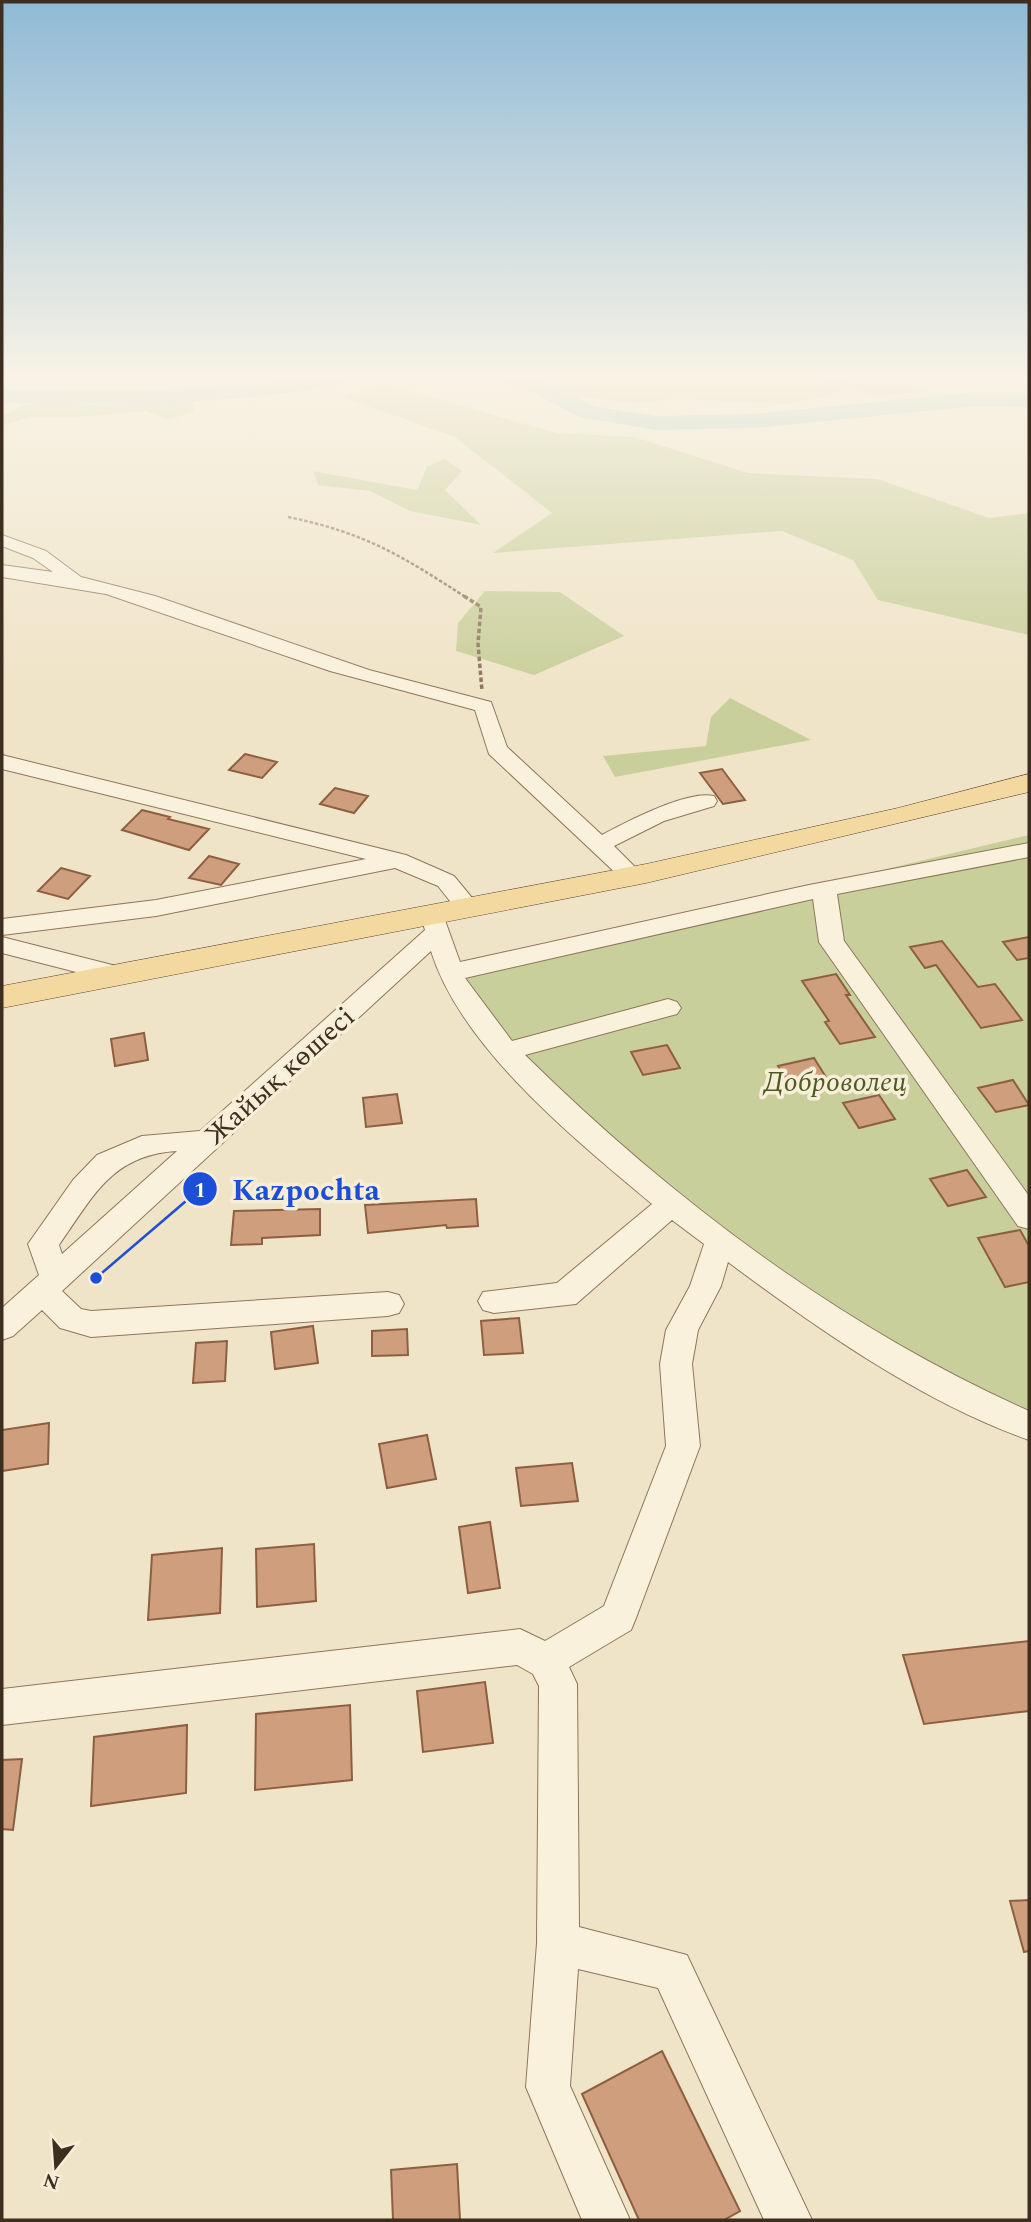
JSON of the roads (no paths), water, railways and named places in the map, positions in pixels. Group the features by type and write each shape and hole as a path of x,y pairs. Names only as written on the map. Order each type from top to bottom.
{"main road":[{"path":"2,997 119,975 433,927 470,909 923,811 1029,783"}],"street":[{"path":"2,540 55,561 78,583"},
{"path":"2,571 34,573 78,583 191,614 291,651 408,689 484,706 497,749 631,875"},
{"path":"2,762 398,860 446,881 470,909"},
{"path":"599,845 656,816 706,801"},
{"path":"450,973 824,889 1029,851"},
{"path":"2,927 156,908 398,860"},
{"path":"824,889 832,942 1029,1218"},
{"path":"433,927 450,973 463,998 507,1051 549,1100 670,1205 878,1349 993,1413 1029,1426"},
{"name":"Жайық көшесі","path":"2,1327 207,1141 433,927"},
{"path":"2,945 119,975"},
{"path":"507,1051 668,1008"},
{"path":"207,1141 175,1140 135,1147 105,1162 43,1244 48,1284 71,1319 91,1324 388,1304"},
{"path":"494,1301 565,1295 670,1205"},
{"path":"546,1661 618,1618 683,1446 676,1364 682,1330 705,1286 720,1242"},
{"path":"993,1413 1029,1449"},
{"path":"2,1707 520,1647 546,1661 558,1684 558,1943 548,2087 606,2220"},
{"path":"558,1943 672,1970 788,2220"}],"place":[{"name":"Kazpochta","path":"96,1278"}],"park label":[{"name":"Доброволец","path":"835,1081"}]}
